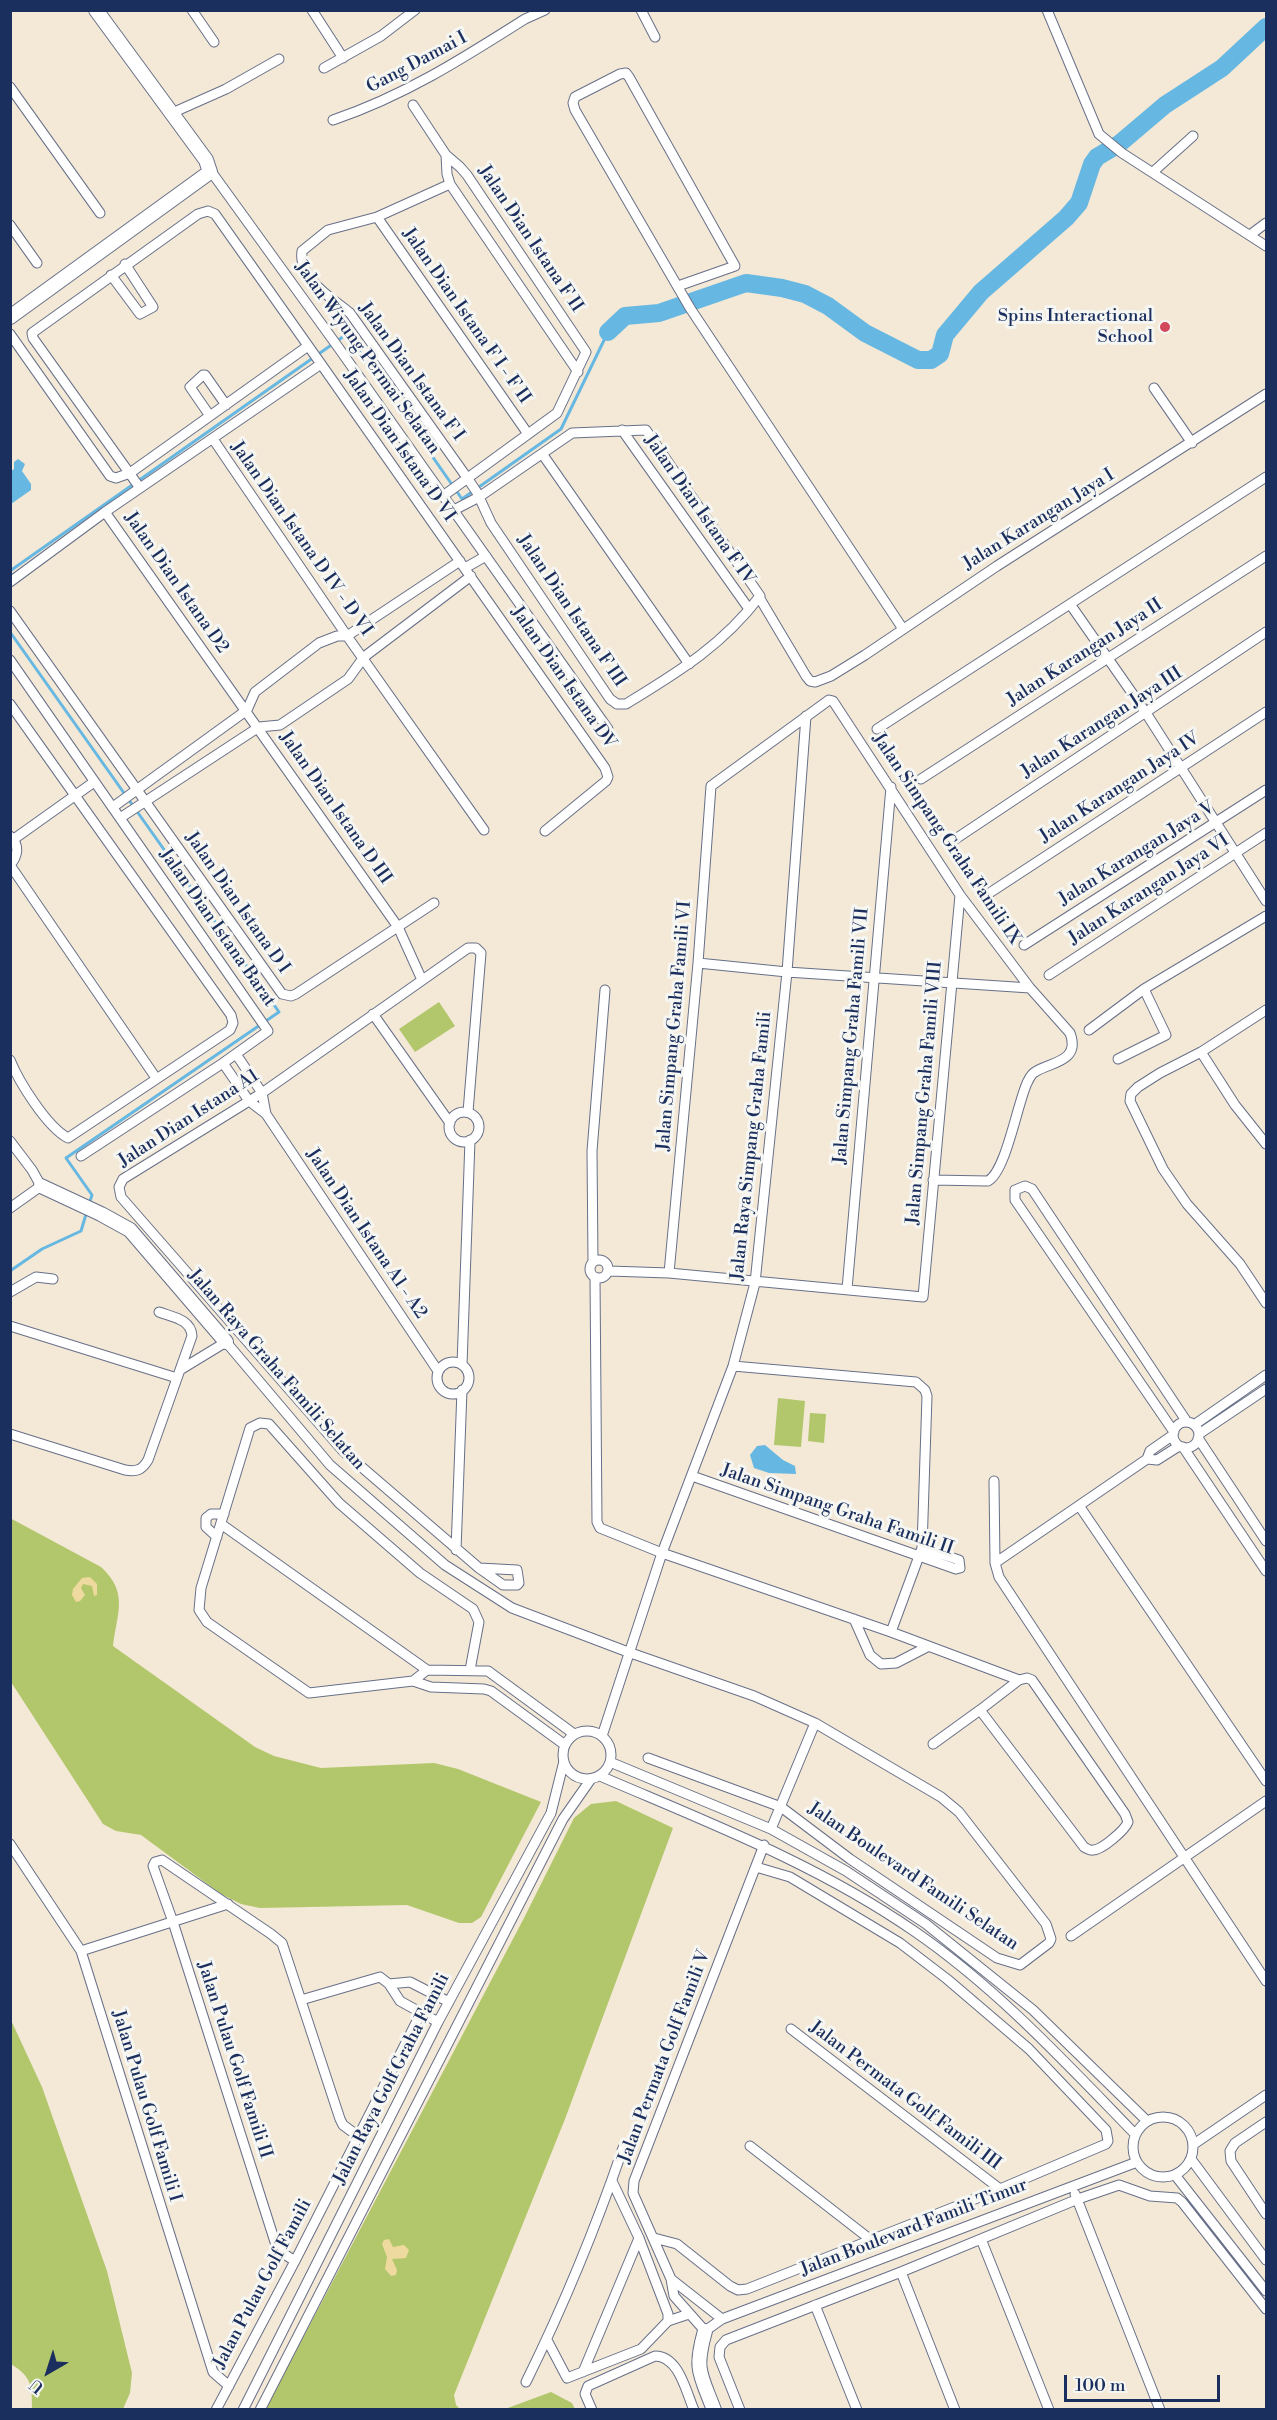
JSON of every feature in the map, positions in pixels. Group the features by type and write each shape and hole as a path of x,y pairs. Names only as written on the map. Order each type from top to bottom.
{"street":[{"name":"Jalan Wiyung Permai Selatan","path":"96,10 446,495 454,510 608,729"},
{"path":"192,10 214,42"},
{"path":"312,10 343,58"},
{"path":"324,68 381,36 415,10"},
{"name":"Gang Damai I","path":"333,120 373,106 408,90 525,19 545,10"},
{"path":"641,10 655,36"},
{"path":"1047,10 1099,134 1122,153 1266,246"},
{"path":"172,113 226,89 279,59"},
{"path":"680,290 735,266 629,77 626,74 620,74 575,97 574,110 690,308 903,629"},
{"path":"10,87 100,213"},
{"path":"413,105 446,155"},
{"path":"1153,172 1193,136"},
{"name":"Jalan Dian Istana F II","path":"446,155 450,184 578,372"},
{"name":"Jalan Dian Istana F II","path":"446,155 467,175 586,350 578,372 557,413 446,495"},
{"path":"10,317 206,176 210,170"},
{"name":"Jalan Dian Istana F II","path":"377,217 450,184"},
{"path":"139,487 32,336 34,330 125,264 198,214 211,212 319,362"},
{"name":"Jalan Dian Istana F I - F II","path":"377,217 528,434"},
{"name":"Jalan Dian Istana F I","path":"377,217 328,230 302,251 303,266 326,296 350,313 478,496"},
{"path":"1250,235 1266,223"},
{"path":"10,225 38,263"},
{"path":"111,275 141,314 153,308 125,264"},
{"path":"131,302 144,292"},
{"path":"10,334 110,476 116,477 130,474 309,348"},
{"name":"Jalan Dian Istana D VI","path":"105,512 213,439 319,362 465,568"},
{"path":"210,416 190,384 204,375 226,405"},
{"path":"1154,388 1192,443"},
{"name":"Jalan Karangan Jaya I","path":"759,594 810,681 815,682 831,676 1266,394"},
{"name":"Jalan Dian Istana F IV","path":"622,430 749,609"},
{"name":"Jalan Dian Istana F IV","path":"454,510 572,433 647,431 759,594"},
{"name":"Jalan Dian Istana D IV - D VI","path":"213,439 347,636 484,830"},
{"path":"543,454 689,664"},
{"path":"877,729 1266,477"},
{"name":"Jalan Dian Istana F III","path":"478,496 492,523 614,703 626,704 689,664 720,640 749,609 759,594"},
{"name":"Jalan Dian Istana D2","path":"10,582 105,512 259,727"},
{"path":"116,806 246,710 255,692 319,643 336,636 347,636 486,556"},
{"name":"Jalan Karangan Jaya II","path":"921,779 1266,556"},
{"name":"Jalan Dian Istana D III","path":"422,980 398,927 259,727 280,725 348,679 364,657 465,568"},
{"name":"Jalan Dian Istana DV","path":"465,568 607,772 606,781 545,831"},
{"path":"1070,604 1146,713 1266,901"},
{"path":"10,611 136,791"},
{"name":"Jalan Karangan Jaya III","path":"954,840 1266,632"},
{"name":"Jalan Dian Istana Barat","path":"10,660 94,782 116,806 268,1030 223,1063 81,1156"},
{"name":"Jalan Simpang Graha Famili IX","path":"714,782 828,700 833,701 960,895 1030,988 1070,1033 1071,1047 1063,1060 1031,1076 1021,1097 1002,1163 992,1179 988,1181 933,1180"},
{"path":"10,704 231,1016 233,1023 230,1030 68,1138 49,1120 31,1096 10,1060"},
{"name":"Jalan Karangan Jaya IV","path":"991,892 1266,712"},
{"name":"Jalan Raya Simpang Graha Famili","path":"602,1736 662,1553 733,1366 755,1283 787,972 806,716"},
{"path":"123,817 259,727"},
{"path":"94,782 12,838 17,853 10,865 156,1078"},
{"name":"Jalan Simpang Graha Famili VI","path":"669,1274 698,963 710,788 714,782"},
{"name":"Jalan Simpang Graha Famili VII","path":"847,1289 891,787"},
{"name":"Jalan Karangan Jaya V","path":"1024,945 1266,790"},
{"name":"Jalan Dian Istana D I","path":"136,791 282,994 291,996 296,994 434,903"},
{"name":"Jalan Karangan Jaya VI","path":"1049,975 1266,833"},
{"name":"Jalan Simpang Graha Famili VIII","path":"847,1289 920,1297 924,1294 960,895"},
{"path":"1089,1030 1144,989 1266,916"},
{"name":"Jalan Dian Istana A1","path":"468,1112 481,953 476,948 468,948 262,1093 123,1179 119,1187 121,1197 343,1451 456,1550 480,1568"},
{"path":"698,963 787,972 1030,988"},
{"path":"1118,1059 1166,1035 1144,989"},
{"path":"605,990 592,1151 593,1262 590,1268 595,1278 597,1522 606,1532 662,1553 891,1632 1019,1680"},
{"path":"1266,1010 1201,1052 1160,1072 1131,1094 1131,1106 1163,1169 1187,1204 1240,1264 1266,1303"},
{"path":"373,1014 450,1123 455,1138 465,1142 476,1137 479,1126 477,1120 468,1112 457,1114 450,1123"},
{"path":"1201,1052 1235,1105 1266,1144"},
{"name":"Jalan Dian Istana A1 - A2","path":"236,1054 262,1093 266,1114"},
{"name":"Jalan Dian Istana A1 - A2","path":"223,1063 249,1101 266,1114 438,1371"},
{"path":"462,1365 446,1364 438,1371 437,1378 442,1390 449,1393 462,1390 466,1386 468,1375 462,1365 470,1140"},
{"path":"10,1141 41,1186 10,1208"},
{"path":"1266,1541 1199,1436 1032,1189 1025,1185 1015,1190 1015,1200 1266,1571"},
{"name":"Jalan Raya Graha Famili Selatan","path":"41,1186 101,1214 130,1230 139,1238 330,1465 445,1565 512,1608 628,1653"},
{"path":"593,1262 604,1261 609,1271"},
{"path":"609,1271 847,1289"},
{"path":"595,1278 601,1279 609,1271"},
{"path":"10,1293 36,1277 53,1279"},
{"path":"10,1434 134,1472 142,1469 148,1460 192,1336 191,1328 186,1322 159,1312"},
{"path":"10,1326 178,1374 226,1342"},
{"path":"733,1366 916,1382 921,1385 927,1396 921,1552 891,1632"},
{"path":"1147,1460 1150,1451 1173,1434 1176,1426 1190,1423 1266,1376"},
{"path":"995,1563 1147,1460 1157,1460 1181,1446 1193,1446 1199,1436 1266,1389"},
{"path":"456,1550 462,1390"},
{"path":"470,1670 479,1622 473,1609 420,1573 347,1510 269,1425 260,1423 250,1428 201,1588 199,1610 203,1617 309,1693 413,1681 431,1687 491,1691 565,1745"},
{"name":"Jalan Simpang Graha Famili II","path":"692,1476 921,1552"},
{"path":"994,1481 995,1563 999,1577 1266,1981"},
{"path":"1080,1507 1266,1781"},
{"path":"217,1537 206,1527 206,1518 211,1514 224,1514"},
{"path":"221,1524 427,1670 470,1670 494,1674 574,1734"},
{"path":"854,1619 870,1655 881,1664 896,1663 927,1647"},
{"name":"Jalan Boulevard Famili Selatan","path":"628,1653 754,1696 815,1724 950,1803 1046,1924 1051,1934 1049,1943 1020,1965 997,1958 850,1859 781,1808 648,1758"},
{"path":"413,1681 427,1670"},
{"path":"427,1670 431,1687"},
{"path":"933,1744 1019,1680 1027,1678 1037,1684 1125,1814 1128,1822 1125,1828 1098,1850 1091,1851 1084,1847 980,1710"},
{"name":"Jalan Boulevard Famili Selatan","path":"771,1829 815,1724"},
{"path":"595,1777 610,1762 610,1748 602,1736 588,1731 574,1734 565,1745 564,1761 571,1773 577,1777 595,1777 764,1845 822,1875 914,1931 967,1972 1030,2026 1136,2134"},
{"name":"Jalan Raya Golf Graha Famili","path":"243,2409 438,2022 551,1813 564,1761"},
{"name":"Jalan Boulevard Famili Selatan","path":"610,1762 771,1829 846,1871 927,1924 1033,2010 1147,2121"},
{"name":"Jalan Raya Golf Graha Famili","path":"261,2409 563,1819 595,1777"},
{"path":"1071,1936 1266,1801"},
{"name":"Jalan Pulau Golf Famili I","path":"10,1844 81,1951 213,2372 229,2386"},
{"name":"Jalan Permata Golf Famili V","path":"705,2331 673,2294 671,2279 633,2193 634,2181 764,1845"},
{"name":"Jalan Pulau Golf Famili II","path":"228,1904 162,1860 155,1862 153,1866 275,2242 281,2252 295,2261"},
{"path":"654,2238 677,2244 730,2286 738,2290 747,2289 1000,2189 1106,2144 1108,2139 1106,2130 1029,2049 947,1979 900,1943 790,1877 756,1867"},
{"path":"81,1951 228,1904 282,1943 340,2119 343,2125 358,2136"},
{"path":"301,2000 380,1977 389,1984 400,2001 438,2022"},
{"path":"389,1984 411,1982 449,2002"},
{"name":"Jalan Pulau Golf Famili","path":"216,2409 295,2261 421,2013"},
{"name":"Jalan Permata Golf Famili III","path":"790,2029 1000,2189"},
{"path":"1194,2144 1266,2095"},
{"path":"1162,2116 1177,2120 1188,2130 1194,2144 1191,2159 1187,2166 1175,2175 1164,2177 1153,2175 1137,2162 1133,2148 1136,2134 1147,2121 1162,2116"},
{"path":"1266,2122 1235,2143 1230,2151 1232,2161 1266,2214"},
{"path":"750,2146 871,2240"},
{"path":"526,2382 547,2340 612,2181 623,2148"},
{"path":"1191,2159 1266,2260"},
{"name":"Jalan Boulevard Famili Timur","path":"705,2331 722,2319 1137,2162"},
{"path":"1175,2175 1266,2291"},
{"path":"612,2181 639,2238 665,2305 668,2321"},
{"path":"1072,2186 1160,2409"},
{"path":"741,2409 719,2357 720,2347 726,2340 1078,2199 1119,2186 1150,2196 1173,2197 1182,2202 1266,2309"},
{"path":"583,2372 639,2238"},
{"path":"981,2239 1049,2409"},
{"path":"900,2272 955,2409"},
{"name":"Jalan Permata Golf Famili V","path":"671,2279 722,2319"},
{"path":"815,2305 857,2409"},
{"path":"547,2340 567,2378 641,2349 668,2321 689,2314"},
{"path":"705,2331 699,2354 699,2370 714,2409"},
{"path":"592,2409 585,2394 588,2386 655,2356 660,2356 674,2365 694,2409"}],"green space":[{"path":"439,1002 455,1026 415,1052 399,1029"},
{"path":"778,1398 805,1401 801,1447 774,1445"},
{"path":"810,1413 826,1414 824,1443 808,1441"},
{"path":"10,1518 101,1567 110,1576 118,1594 119,1604 113,1646 255,1747 274,1756 321,1768 434,1763 458,1769 541,1802 481,1917 472,1923 459,1923 407,1905 260,1908 241,1904 221,1894 141,1835 116,1831 103,1824 11,1682"},
{"path":"616,1801 673,1828 565,2119 454,2395 456,2405 460,2409 265,2410 524,1918 574,1818 591,1804"},
{"path":"10,2018 42,2087 107,2271 132,2373 130,2393 123,2409 32,2409 32,2394 27,2378 11,2364"},
{"path":"551,2392 572,2403 575,2409 505,2409"}],"sand":[{"path":"90,1577 97,1584 97,1595 94,1596 92,1586 83,1584 81,1588 85,1595 76,1602 72,1595 73,1589 82,1578"},
{"path":"389,2239 393,2247 404,2245 409,2250 406,2258 392,2259 397,2270 396,2275 391,2276 385,2269 387,2257 382,2244 384,2240"}],"water":[{"path":"18,459 25,464 22,471 31,484 31,490 11,504 11,471 14,469 14,462"},
{"path":"765,1445 783,1460 795,1466 796,1474 769,1473 754,1468 750,1455 757,1446"}],"waterway":[{"path":"608,332 625,316 659,313 746,283 805,294 828,306 865,333 918,360 931,360 940,354 945,335 981,292 1066,218 1079,203 1092,164 1097,157 1119,144 1165,105 1222,68 1266,27"},
{"path":"10,571 347,334 462,499 561,429 608,332"},
{"path":"10,632 279,1012 66,1158 92,1195 89,1204"},
{"path":"10,1271 42,1249 81,1231 87,1211"}],"place":[{"name":"Spins Interactional School","path":"1165,327"}]}
